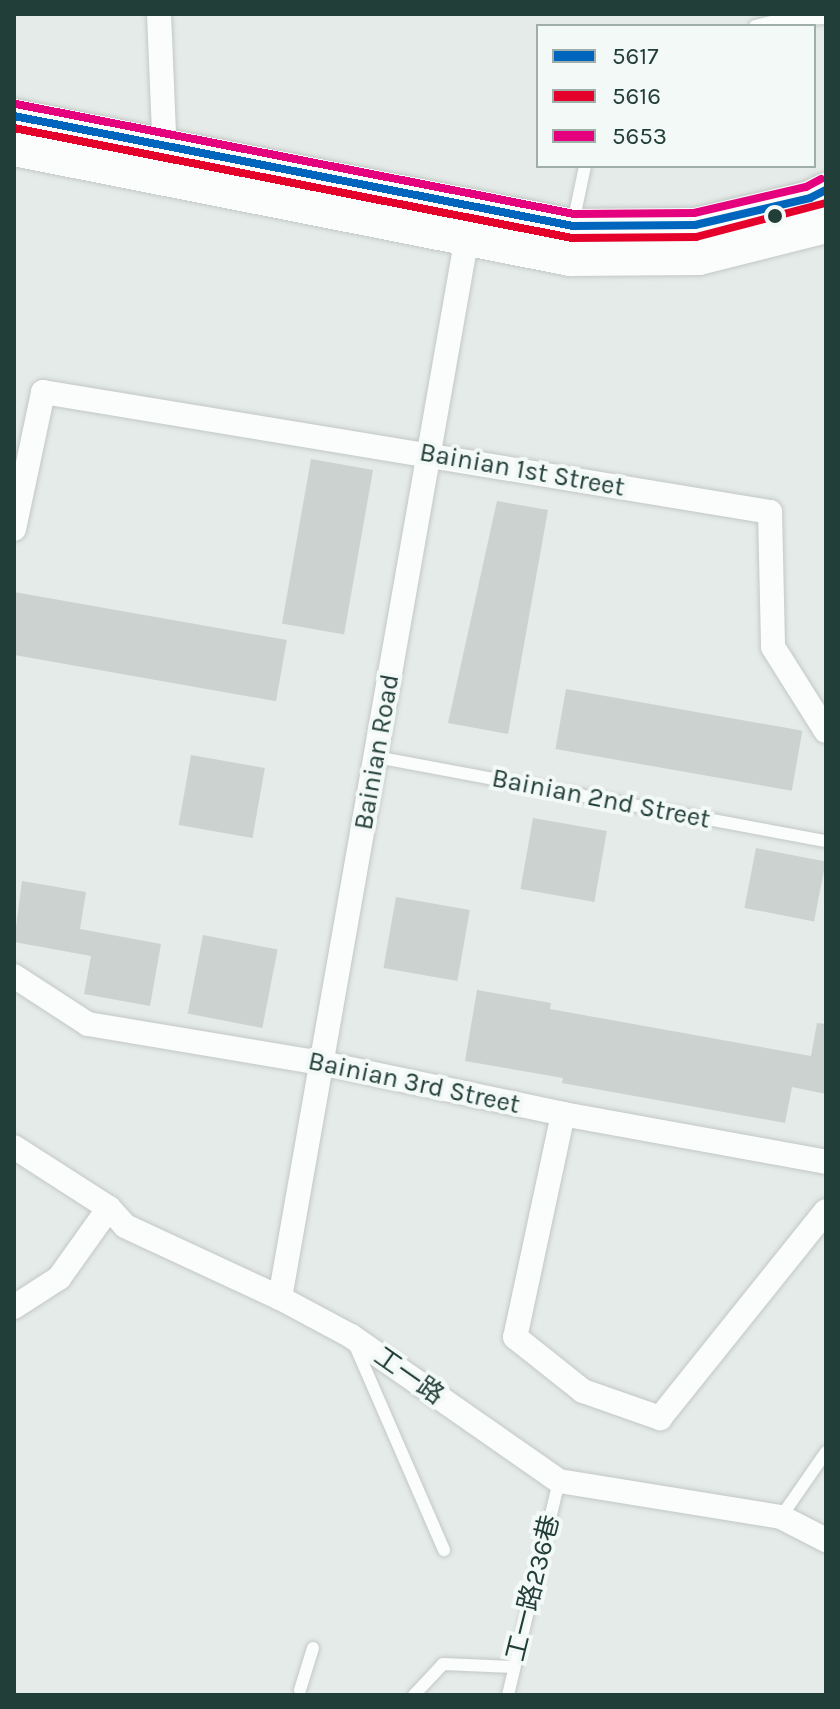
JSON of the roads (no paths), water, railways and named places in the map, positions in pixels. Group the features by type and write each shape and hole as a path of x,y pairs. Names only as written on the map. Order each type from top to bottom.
{"main road":[{"path":"14,116 165,162 470,223 570,259 699,258 826,226"},
{"path":"14,149 165,162"},
{"path":"470,223 695,225 810,198 826,190"}],"street":[{"path":"159,14 165,162"},
{"name":"Bainian Road","path":"280,1298 470,223"},
{"name":"Bainian 1st Street","path":"14,529 43,392 770,512 773,647 826,731"},
{"name":"Bainian 3rd Street","path":"14,976 88,1024 322,1063 563,1114 826,1162"},
{"path":"563,1114 515,1337 583,1391 660,1418 826,1211"},
{"name":"工一路","path":"14,1147 109,1208 125,1226 280,1298 351,1336 559,1481 781,1517 826,1540"},
{"path":"14,1307 59,1278 109,1208"}],"lane":[{"path":"784,20 826,18"},
{"path":"573,226 585,168"},
{"name":"Bainian 2nd Street","path":"376,757 826,841"},
{"path":"351,1336 444,1550"},
{"path":"781,1517 826,1452"},
{"name":"工一路236巷","path":"508,1695 559,1481"},
{"path":"301,1693 313,1648"},
{"path":"414,1695 443,1664 513,1667"}]}
